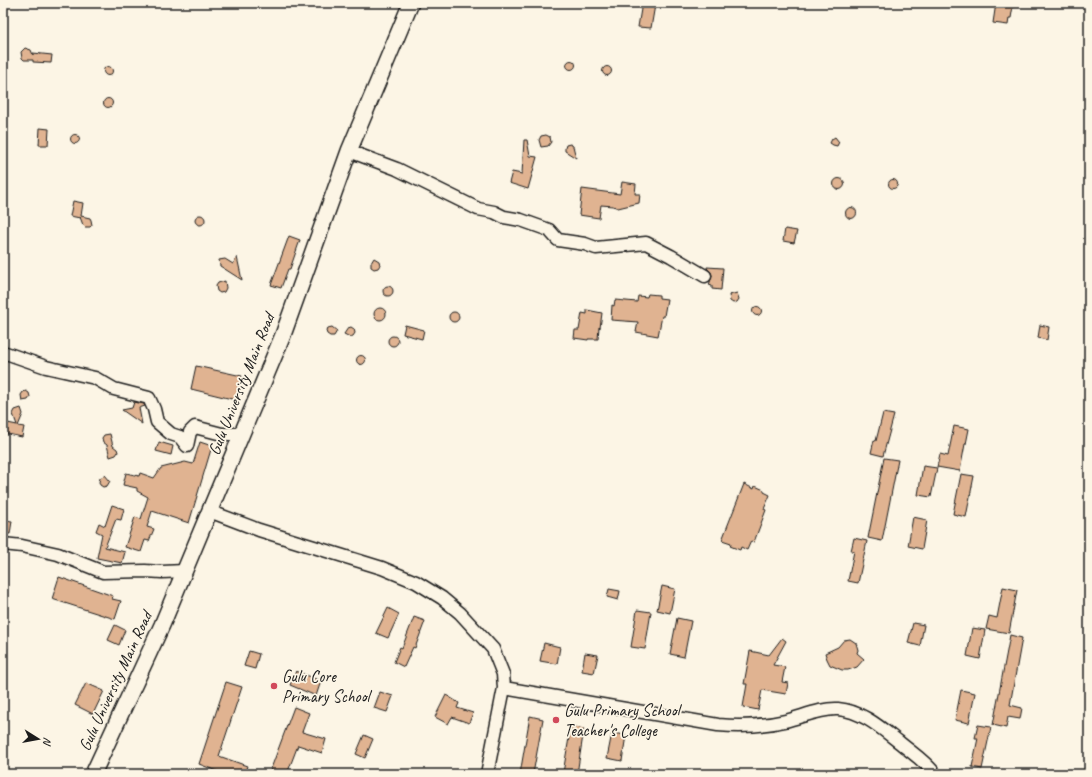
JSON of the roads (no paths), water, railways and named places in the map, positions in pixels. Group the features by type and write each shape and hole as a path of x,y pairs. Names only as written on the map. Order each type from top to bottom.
{"street":[{"name":"Gulu University Main Road","path":"93,774 137,681 185,571 282,335 349,152 411,3"},
{"path":"349,152 397,168 478,209 494,212 549,230 558,240 585,244 596,248 646,243 704,276"},
{"path":"3,352 46,367 95,378 114,389 149,398 154,409 157,422 171,434 180,437 187,446 190,432 195,427 222,434 241,434"},
{"path":"209,510 259,530 382,568 416,582 442,598 460,613 493,649 503,674 504,688 487,774"},
{"path":"3,544 22,546 58,554 103,572 185,571"},
{"path":"504,688 718,725 733,726 782,721 838,709 863,716 882,728 921,758 935,774"}],"place":[{"name":"Gulu Core Primary School","path":"274,686"},
{"name":"Gulu Primary School Teacher's College","path":"556,720"}]}
